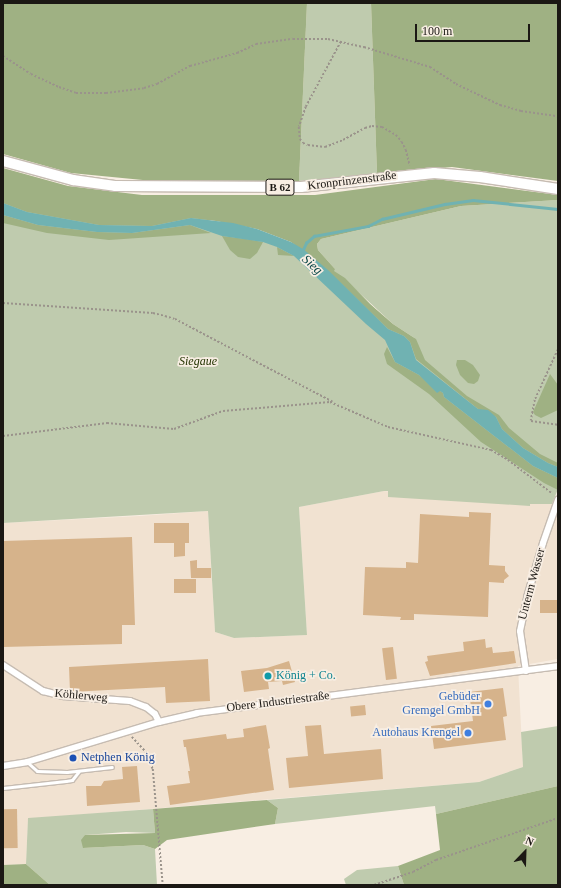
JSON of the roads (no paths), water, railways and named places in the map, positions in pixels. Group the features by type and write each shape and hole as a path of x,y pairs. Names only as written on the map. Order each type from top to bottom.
{"main road":[{"name":"Kronprinzenstraße","path":"3,161 73,180 122,186 301,187 348,183 411,174 434,173 453,174 558,188"}],"street":[{"name":"Unterm Wasser","path":"526,671 520,631 543,543 558,500"},
{"name":"Köhlerweg","path":"3,665 43,692 63,696 130,701 146,707 155,714 159,722"},
{"name":"Obere Industriestraße","path":"3,766 27,762 159,722 230,708 558,666"}],"lane":[{"path":"27,762 37,771 79,771 112,767"},
{"path":"3,788 72,780 79,771"}],"water":[{"name":"Sieg","path":"3,203 27,212 99,225 152,226 191,218 233,223 257,229 291,242 303,249 328,270 388,329 404,336 410,342 416,360 478,409 488,410 496,417 502,429 523,448 548,463 558,467 558,478 533,466 444,397 443,393 440,391 437,393 419,375 395,362 385,340 294,256 277,247 263,242 222,236 190,225 132,233 97,232 38,225 3,215"}],"waterway":[{"name":"Sieg","path":"302,252 306,243 314,236 368,226 382,219 445,204 473,200 558,209"}],"place":[{"name":"König + Co.","path":"268,676"},
{"name":"Gebüder Gremgel GmbH","path":"488,704"},
{"name":"Autohaus Krengel","path":"468,733"},
{"name":"Netphen König","path":"73,758"}],"park label":[{"name":"Siegaue","path":"198,362"}]}
